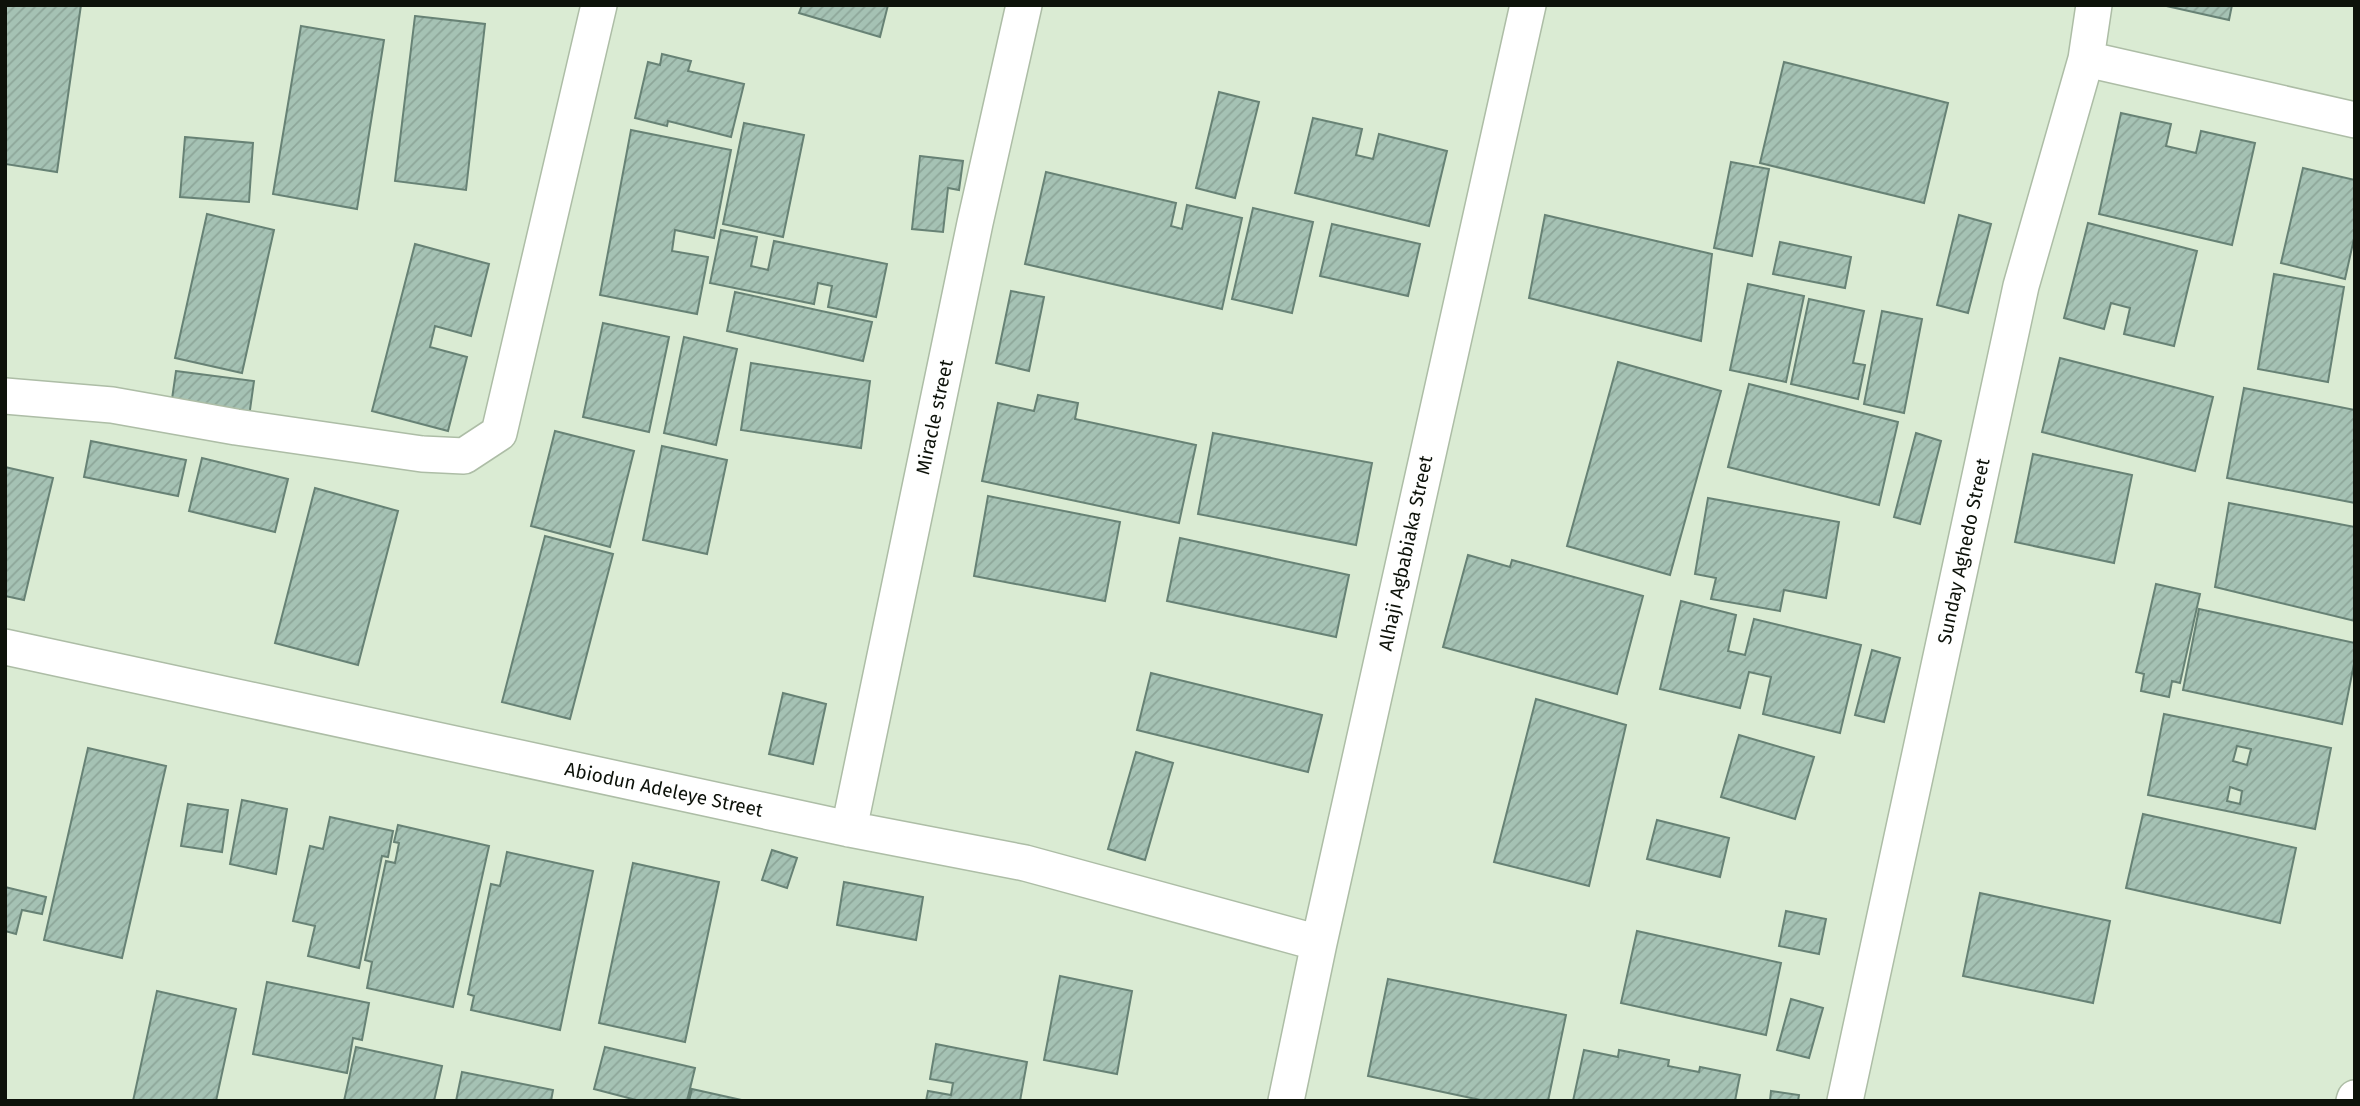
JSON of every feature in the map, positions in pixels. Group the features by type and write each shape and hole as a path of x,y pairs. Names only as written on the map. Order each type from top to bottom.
{"street":[{"path":"5,396 113,405 236,427 422,454 464,456 499,433 599,5"},
{"name":"Miracle street","path":"849,829 972,237 1024,5"},
{"name":"Alhaji Agbabiaka Street","path":"1286,1101 1528,5"},
{"name":"Sunday Aghedo Street","path":"1845,1101 2021,286 2086,59 2094,5"},
{"path":"2086,59 2355,120"},
{"name":"Abiodun Adeleye Street","path":"5,647 849,829 1026,863 1319,943"}],"building":[{"path":"5,5 81,5 57,172 5,164"},
{"path":"802,5 888,5 880,37 799,13"},
{"path":"2162,5 2232,5 2229,20"},
{"path":"415,16 485,24 466,190 395,181"},
{"path":"301,26 384,40 357,209 273,194"},
{"path":"662,54 691,61 688,71 744,84 731,137 668,121 667,126 635,118 648,62 660,65"},
{"path":"1784,62 1948,103 1924,203 1760,163"},
{"path":"1219,92 1259,102 1235,198 1196,188"},
{"path":"2121,113 2171,124 2166,146 2196,153 2201,131 2255,143 2232,245 2099,214"},
{"path":"1313,118 1362,129 1356,155 1373,159 1379,134 1447,151 1429,226 1295,193"},
{"path":"744,123 804,135 783,237 723,224"},
{"path":"631,130 731,150 714,238 675,230 672,251 708,257 697,314 600,295"},
{"path":"185,137 253,143 249,202 180,197"},
{"path":"920,156 963,161 959,190 948,188 943,232 912,229"},
{"path":"1731,162 1769,169 1752,256 1714,248"},
{"path":"2303,168 2355,180 2355,234 2345,279 2281,263"},
{"path":"1046,172 1176,203 1171,226 1182,229 1187,205 1242,218 1222,309 1025,264"},
{"path":"1253,208 1313,222 1292,313 1232,299"},
{"path":"207,214 274,230 242,373 175,358"},
{"path":"1545,215 1712,254 1701,341 1529,298"},
{"path":"1959,215 1991,224 1968,313 1937,305"},
{"path":"2088,223 2197,251 2174,346 2124,334 2130,308 2111,303 2104,329 2064,318"},
{"path":"1332,224 1420,244 1408,296 1320,276"},
{"path":"721,230 757,237 751,266 768,270 774,241 887,264 876,317 828,307 832,286 818,283 814,304 710,283"},
{"path":"1780,242 1851,257 1845,288 1773,274"},
{"path":"415,244 489,264 471,336 435,326 430,347 467,357 448,431 372,411"},
{"path":"2274,274 2344,287 2328,382 2258,369"},
{"path":"1748,284 1804,296 1786,382 1730,370"},
{"path":"1011,291 1044,297 1029,371 996,363"},
{"path":"735,292 872,322 863,361 727,331"},
{"path":"1809,299 1864,311 1853,363 1865,365 1858,399 1791,384"},
{"path":"1882,311 1922,319 1904,413 1864,404"},
{"path":"603,323 669,337 649,432 583,417"},
{"path":"684,337 737,349 716,445 664,433"},
{"path":"2060,358 2213,397 2195,471 2042,432"},
{"path":"1618,362 1721,391 1670,575 1567,546"},
{"path":"751,363 870,381 861,448 741,430"},
{"path":"176,371 254,381 249,417 171,406"},
{"path":"1749,384 1898,422 1879,505 1728,467"},
{"path":"2244,388 2355,410 2355,503 2227,478"},
{"path":"1038,395 1078,403 1075,419 1196,445 1179,523 982,481 998,403 1034,411"},
{"path":"555,431 634,451 610,547 531,526"},
{"path":"1213,433 1372,463 1356,545 1198,514"},
{"path":"1916,433 1941,441 1920,524 1894,517"},
{"path":"91,441 186,460 178,496 84,477"},
{"path":"662,446 727,460 707,554 643,540"},
{"path":"2033,454 2132,475 2114,563 2015,542"},
{"path":"202,458 288,479 275,532 189,511"},
{"path":"5,467 53,478 24,600 5,596"},
{"path":"315,488 398,511 358,665 275,643"},
{"path":"988,496 1120,522 1105,601 974,576"},
{"path":"1708,498 1839,522 1826,598 1784,590 1780,611 1711,599 1716,578 1695,574"},
{"path":"2229,503 2355,527 2355,621 2215,587"},
{"path":"545,536 613,554 570,719 502,702"},
{"path":"1180,538 1349,575 1336,637 1167,601"},
{"path":"1468,555 1510,567 1512,560 1643,596 1617,694 1443,647"},
{"path":"2156,584 2200,594 2180,683 2172,681 2169,697 2141,691 2144,674 2136,672"},
{"path":"1681,601 1736,615 1728,651 1745,655 1754,619 1861,645 1840,733 1763,714 1771,677 1749,672 1740,708 1660,689"},
{"path":"2199,609 2355,643 2355,659 2342,724 2183,690"},
{"path":"1872,650 1900,658 1884,722 1855,715"},
{"path":"1151,673 1322,715 1308,772 1137,730"},
{"path":"783,693 826,704 813,764 769,754"},
{"path":"1536,699 1626,725 1589,886 1494,862"},
{"path":"2164,714 2331,748 2315,829 2148,795","holes":["2237,746 2251,749 2247,765 2233,761","2230,787 2242,791 2240,804 2227,801"]},
{"path":"1739,735 1814,757 1795,819 1721,797"},
{"path":"88,748 166,766 122,958 44,940"},
{"path":"1136,752 1173,763 1145,860 1108,849"},
{"path":"242,800 287,809 276,874 230,864"},
{"path":"188,804 228,810 222,852 181,846"},
{"path":"2143,814 2296,848 2280,923 2126,888"},
{"path":"330,817 393,831 388,857 382,856 359,968 308,956 315,926 293,921 310,846 323,849"},
{"path":"1657,820 1729,838 1720,877 1647,859"},
{"path":"398,825 489,846 453,1007 367,988 372,962 365,960 386,861 395,863 399,843 394,842"},
{"path":"772,850 797,858 787,888 762,880"},
{"path":"507,852 593,871 560,1030 471,1010 474,996 468,994 491,884 500,886"},
{"path":"633,863 719,882 685,1042 599,1023"},
{"path":"844,882 923,897 916,940 837,925"},
{"path":"5,887 46,897 42,914 22,910 16,934 5,931"},
{"path":"1980,893 2110,921 2093,1003 1963,976"},
{"path":"1786,911 1826,919 1819,954 1779,946"},
{"path":"1637,931 1781,963 1766,1035 1621,1003"},
{"path":"1060,976 1132,991 1117,1074 1044,1060"},
{"path":"1388,979 1566,1015 1548,1101 1485,1101 1368,1076"},
{"path":"267,982 369,1003 362,1040 353,1038 347,1073 253,1054"},
{"path":"157,991 236,1009 216,1101 133,1101"},
{"path":"1791,999 1823,1008 1809,1058 1777,1050"},
{"path":"936,1044 1027,1062 1020,1101 926,1101 928,1091 951,1095 953,1083 930,1079"},
{"path":"356,1047 442,1066 434,1101 344,1101"},
{"path":"605,1047 695,1068 687,1101 640,1101 594,1089"},
{"path":"1584,1050 1618,1057 1619,1050 1669,1060 1668,1066 1699,1072 1700,1067 1740,1075 1735,1101 1573,1101"},
{"path":"462,1072 553,1090 551,1101 456,1101"},
{"path":"692,1089 746,1101 689,1101"},
{"path":"1771,1091 1799,1095 1798,1101 1770,1101"}]}
